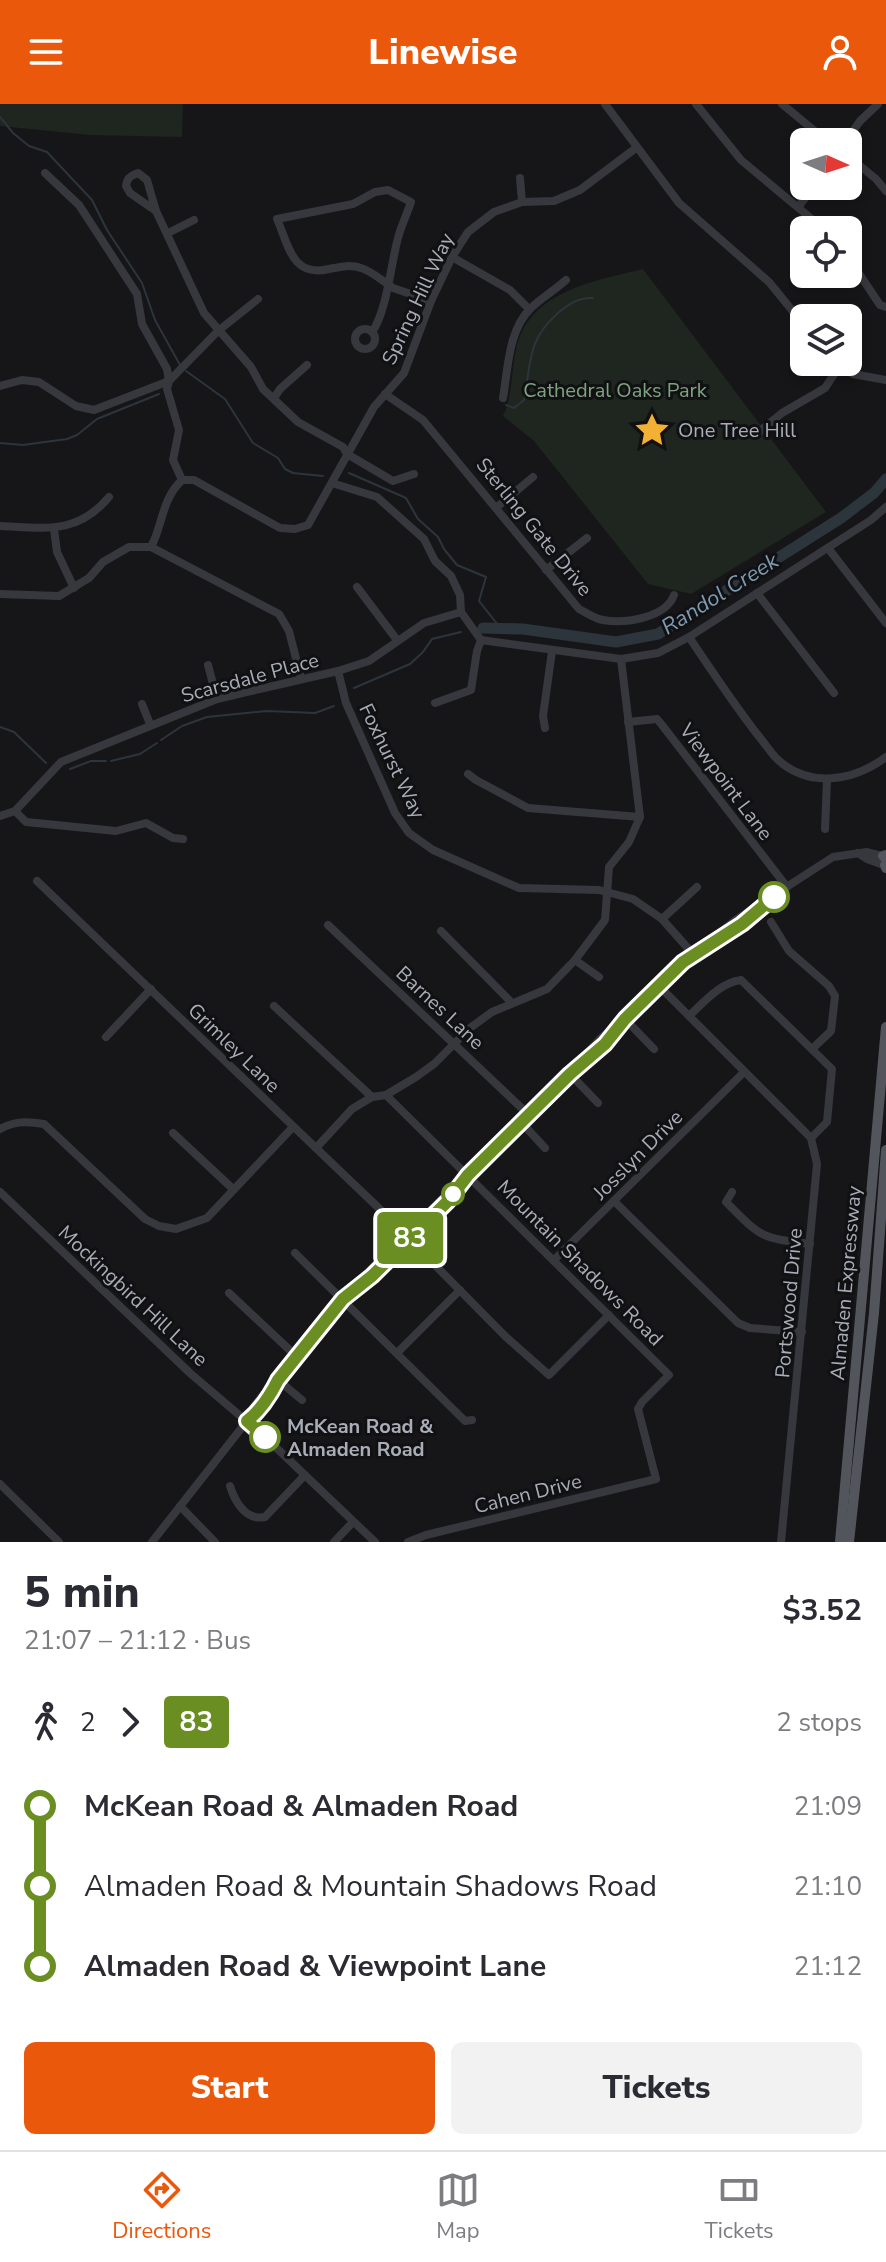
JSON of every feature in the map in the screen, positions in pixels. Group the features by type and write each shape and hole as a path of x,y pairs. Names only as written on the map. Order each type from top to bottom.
{"main road":[{"name":"Almaden Expressway","path":"840,1542 886,1027"},
{"name":"Almaden Expressway","path":"849,1542 874,1313 886,1150"}],"street":[{"path":"605,104 679,203 769,282 790,308"},
{"path":"696,104 741,160 810,216"},
{"path":"782,104 811,128"},
{"path":"855,128 878,104"},
{"name":"Spring Hill Way","path":"182,480 194,480 280,528 295,529 308,525 347,454 385,394 404,373 431,301 468,232 494,212 522,202 554,201 580,190 636,148"},
{"path":"862,168 886,191"},
{"path":"45,173 79,205 137,294 142,324 167,369 167,389 179,430 173,460 182,480 176,485 159,518 151,547"},
{"path":"156,211 130,193 126,186 127,179 132,175 138,173 147,180 156,211 204,313 242,355 263,389 298,422 343,447 347,454 393,481 414,474"},
{"path":"520,178 522,202"},
{"path":"372,332 389,285 397,240 411,202 388,190 375,192 353,204 277,219 296,262 304,270 318,272 342,266 361,267 389,285 431,301"},
{"path":"799,206 804,200"},
{"path":"168,233 194,220"},
{"path":"452,257 510,290 529,309"},
{"path":"862,278 880,305 886,307"},
{"path":"503,398 512,343 529,309 566,280"},
{"path":"0,386 22,380 39,382 76,406 94,410 169,381 218,331 258,299"},
{"path":"274,398 307,365"},
{"path":"760,431 782,413 825,388 830,376"},
{"path":"862,376 886,380"},
{"name":"Sterling Gate Drive","path":"385,394 423,420 579,609 601,620 628,621 658,612 672,602 674,595"},
{"path":"497,507 533,477"},
{"path":"332,483 377,497 424,539 435,561 451,576 460,595 461,612 481,640 621,659 658,653 689,637 871,520 886,507"},
{"path":"0,526 54,529 87,519 109,497"},
{"path":"54,529 57,552 74,588"},
{"path":"546,570 587,538"},
{"path":"0,594 59,596 89,578 103,562 129,547 151,547 279,614 289,631 301,678"},
{"path":"828,548 886,623"},
{"path":"357,587 397,640"},
{"path":"757,593 834,693"},
{"name":"Scarsdale Place","path":"15,811 61,762 217,699 369,661 424,623 461,612"},
{"path":"689,637 737,708 778,760 798,771 827,780 856,774 886,757"},
{"path":"435,703 471,690 481,640"},
{"path":"545,728 543,716 552,651"},
{"path":"316,1148 352,1109 372,1097 386,1095 434,1064 492,1012 547,989 575,960 605,920 609,867 629,842 640,817 621,659"},
{"path":"208,665 217,699"},
{"name":"Foxhurst Way","path":"338,671 346,703 395,813 409,833 433,850 519,888 608,893 633,899 662,919 693,954"},
{"path":"142,704 150,724"},
{"name":"Viewpoint Lane","path":"628,722 657,719 787,887"},
{"path":"468,774 528,808 640,817"},
{"path":"825,829 827,780"},
{"path":"0,816 15,811 26,822 116,831 146,823 173,838 183,839"},
{"path":"152,1542 247,1421 251,1409 343,1299 407,1236 443,1195 468,1175 570,1074 605,1044 625,1019 693,954 719,931 833,857 857,853 867,859 885,861"},
{"name":"Grimley Lane","path":"37,881 407,1236"},
{"path":"662,919 697,887"},
{"path":"771,922 789,951 829,986 835,996 831,1031 812,1049"},
{"name":"Barnes Lane","path":"328,925 454,1044 525,1119 545,1148"},
{"path":"441,931 512,1003"},
{"path":"575,960 599,977"},
{"path":"659,986 744,1072 811,1138 827,1122 832,1069 741,980 732,981 720,989 689,1016"},
{"path":"106,1037 151,989"},
{"path":"274,1006 372,1097"},
{"path":"625,1019 654,1049"},
{"name":"Josslyn Drive","path":"554,1260 744,1072"},
{"path":"570,1074 598,1103"},
{"name":"Mountain Shadows Road","path":"386,1095 669,1375 638,1409 656,1479"},
{"path":"0,1129 27,1121 44,1124 145,1219 176,1229 207,1218 293,1127"},
{"path":"173,1133 233,1189"},
{"name":"Portswood Drive","path":"781,1542 817,1164 811,1138"},
{"name":"Mockingbird Hill Lane","path":"0,1192 191,1374 247,1421 375,1542"},
{"path":"732,1192 726,1202 761,1235 810,1244"},
{"path":"614,1201 738,1323 750,1328 802,1332"},
{"path":"295,1253 465,1421 472,1420"},
{"path":"425,1255 549,1375 609,1315"},
{"path":"397,1353 460,1290"},
{"path":"229,1293 296,1356"},
{"path":"278,1380 302,1400"},
{"path":"230,1486 234,1498 250,1516 257,1519 265,1517 305,1475"},
{"name":"Cahen Drive","path":"408,1542 419,1536 656,1479"},
{"path":"0,1484 59,1542"},
{"path":"180,1506 215,1542"},
{"path":"334,1542 353,1522"}],"green space":[{"path":"0,104 183,104 182,137 90,135 0,126"},
{"name":"Cathedral Oaks Park","path":"643,269 826,512 691,594 648,584 534,441 503,416 516,350 523,330 534,314 566,292 585,284"}],"waterway":[{"path":"0,117 29,146 47,152 92,200 107,230 142,283 155,320 180,365"},
{"path":"506,405 514,408 524,400 535,343 548,323 570,304 593,298"},
{"path":"186,371 225,399 253,443 278,458 285,469 293,473 323,476"},
{"path":"0,443 23,445 67,439 97,419 159,394"},
{"path":"349,473 406,498 418,519 438,537 457,565 486,577 479,601 502,630"},
{"name":"Randol Creek","path":"483,628 523,629 616,642 658,634 841,518 874,493 886,479"},
{"name":"Randol Creek","path":"354,688 410,664 432,639 461,632"},
{"name":"Randol Creek","path":"161,740 182,726 207,717 267,711 315,713 334,706"},
{"name":"Randol Creek","path":"0,727 14,732 46,763"},
{"name":"Randol Creek","path":"111,761 140,754 157,743"},
{"name":"Randol Creek","path":"70,769 91,761 106,761"}],"bus line":[{"name":"83","path":"265,1437 247,1421 257,1413 278,1380 343,1299 372,1276 448,1201 468,1175 570,1074 595,1054 625,1019 683,962 742,924 774,897"}],"place":[{"name":"One Tree Hill","path":"652,430"},
{"name":"McKean Road & Almaden Road","path":"265,1437"}]}
